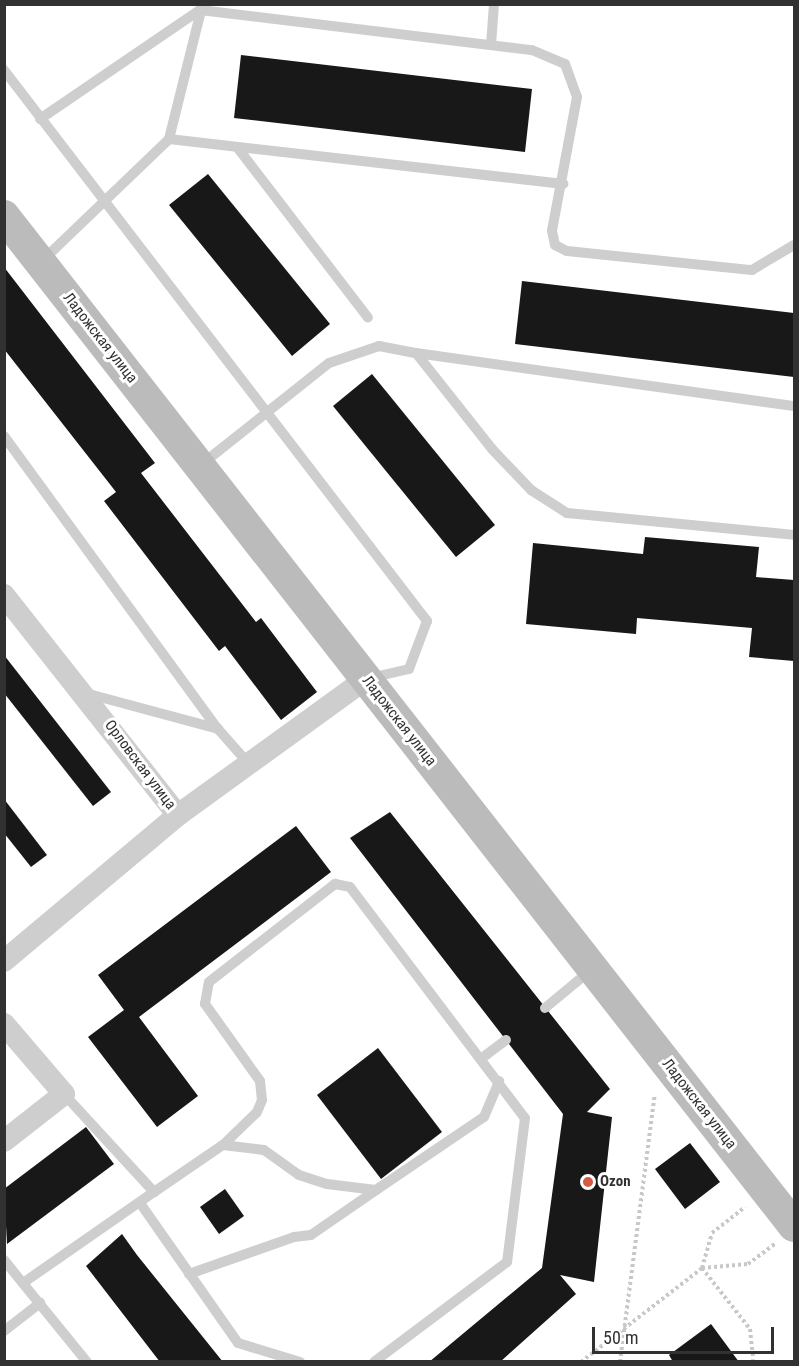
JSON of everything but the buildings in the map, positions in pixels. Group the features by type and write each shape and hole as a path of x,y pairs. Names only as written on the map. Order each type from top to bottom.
{"main road":[{"name":"Ладожская улица","path":"4,216 594,967 766,1190 790,1231"}],"street":[{"name":"Орловская улица","path":"4,595 86,693 178,815 4,961"},
{"path":"178,815 366,679"},
{"path":"4,1024 64,1094 4,1141"}],"lane":[{"path":"491,45 494,4"},
{"path":"40,263 104,205 170,139 202,7"},
{"path":"40,119 202,7 532,50 565,64 577,97 563,183 552,231 555,245 567,250 752,270 795,245"},
{"path":"4,70 104,205 427,621 409,669 366,679"},
{"path":"170,139 563,183"},
{"path":"237,147 368,318"},
{"path":"200,466 329,363 379,346 795,406"},
{"path":"416,353 492,449 531,490 567,513 795,535"},
{"path":"4,436 218,729 249,764"},
{"path":"86,693 218,729"},
{"path":"23,1283 223,1145 257,1112 262,1100 260,1081 205,1004 204,993 209,982 335,884 350,887 482,1058 525,1118 507,1262 374,1362"},
{"path":"545,1008 594,967"},
{"path":"482,1058 506,1040"},
{"path":"189,1274 294,1237 311,1235 484,1117 499,1081"},
{"path":"64,1094 154,1192"},
{"path":"223,1145 264,1150 299,1175 327,1184 376,1190"},
{"path":"140,1203 244,1348 300,1362"},
{"path":"4,1260 87,1362"},
{"path":"4,1331 40,1303"}],"path":[{"path":"620,1362 660,1054"},
{"path":"702,1268 712,1233 766,1190"},
{"path":"581,1362 702,1268 748,1264 790,1231"},
{"path":"702,1268 750,1329 753,1360"}],"place":[{"name":"Ozon","path":"588,1182"}]}
